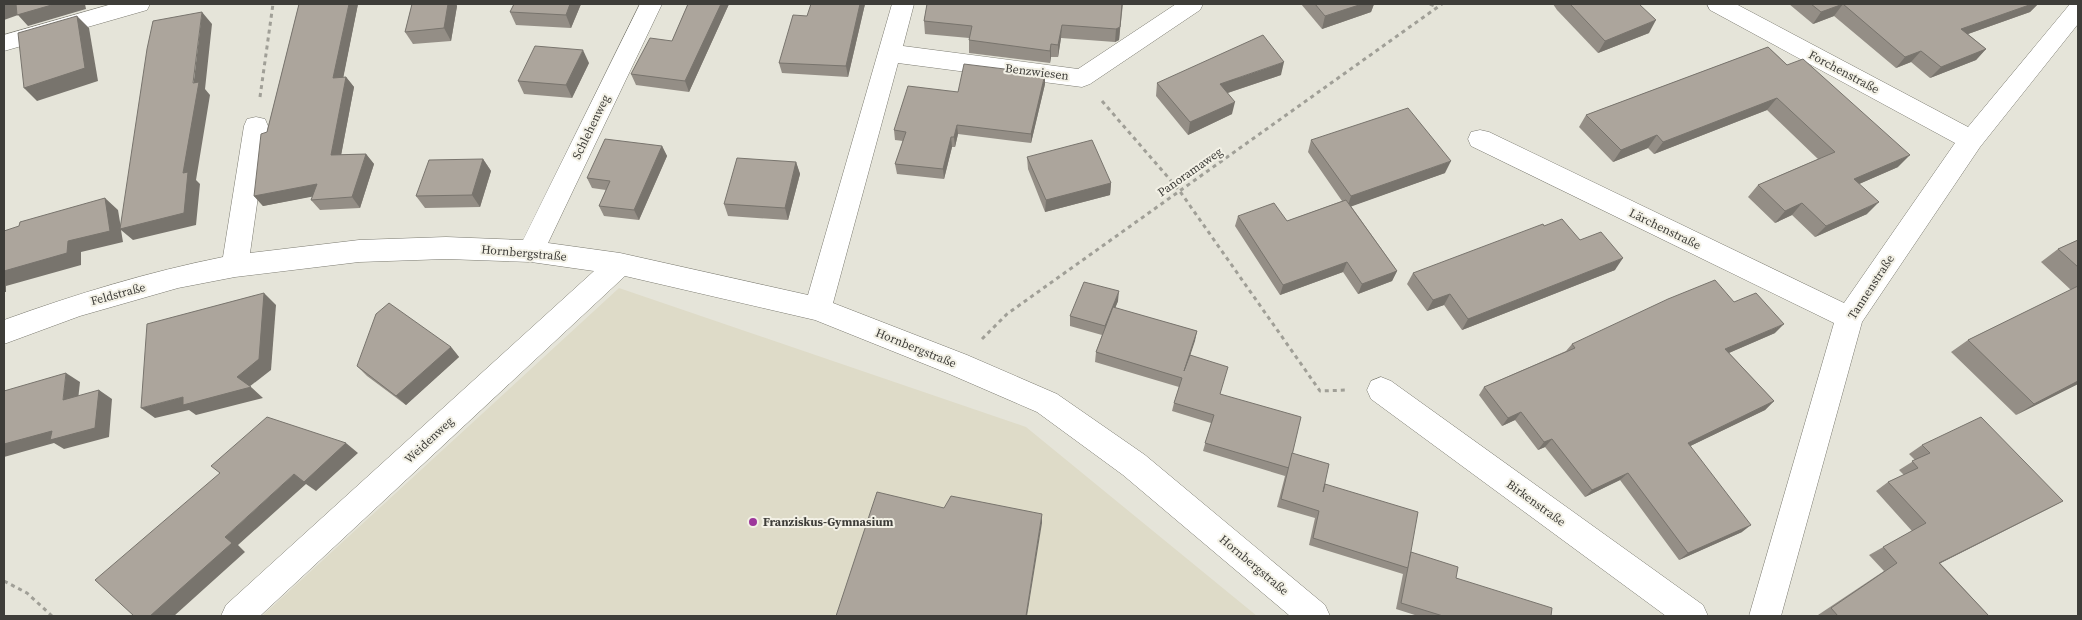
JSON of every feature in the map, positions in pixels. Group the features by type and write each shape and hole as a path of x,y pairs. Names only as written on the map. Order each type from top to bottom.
{"street":[{"path":"4,43 55,26 139,4"},
{"name":"Schlehenweg","path":"531,251 651,4"},
{"path":"818,309 903,4"},
{"name":"Benzwiesen","path":"890,53 1082,78 1192,4"},
{"name":"Forchenstraße","path":"1718,4 1971,140"},
{"name":"Tannenstraße","path":"1765,616 1849,318 1971,140 2078,9"},
{"path":"235,266 256,126"},
{"name":"Lärchenstraße","path":"1480,139 1849,318"},
{"name":"Hornbergstraße","path":"446,248 531,251 620,264 818,309 957,364 1047,403 1134,465 1314,616"},
{"name":"Feldstraße","path":"4,332 77,305 178,277 235,266 359,251 446,248"},
{"name":"Weidenweg","path":"238,616 620,264"},
{"name":"Birkenstraße","path":"1381,390 1692,616"}],"path":[{"path":"256,126 273,4"},
{"path":"1430,4 1437,7"},
{"name":"Panoramaweg","path":"957,364 1007,314 1442,4"},
{"path":"1082,78 1179,190 1320,390 1381,390"},
{"path":"4,582 27,593 52,616"}],"shaded area":[{"name":"Franziskus-Gymnasium","path":"619,288 1026,427 1257,616 262,616"}],"building":[{"path":"16,4 55,4 17,15"},
{"path":"299,4 349,4 333,78 346,77 331,155 366,154 352,197 311,200 317,184 254,196 261,134 267,132"},
{"path":"412,4 448,4 444,28 405,32"},
{"path":"514,4 570,4 566,15 510,12"},
{"path":"688,4 721,4 685,81 631,74 650,38 672,41"},
{"path":"811,4 860,4 846,66 779,63 793,15 807,16"},
{"path":"927,4 1122,4 1120,27 1116,29 1062,25 1058,45 1051,44 1050,51 969,40 972,26 924,21"},
{"path":"1315,4 1362,4 1325,16"},
{"path":"1570,4 1639,4 1656,20 1605,41"},
{"path":"1811,4 1843,4 1821,12"},
{"path":"1843,4 2032,4 1961,29 1986,49 1941,67 1921,51 1905,57"},
{"path":"202,12 193,83 199,82 183,173 188,172 184,213 120,229 147,49 153,21"},
{"path":"77,16 85,68 24,88 18,33"},
{"path":"1263,35 1284,62 1220,84 1235,102 1190,122 1157,83"},
{"path":"535,46 583,50 566,85 518,81"},
{"path":"1768,47 1787,65 1803,59 1910,155 1854,179 1879,202 1826,226 1802,203 1785,211 1758,185 1835,152 1777,98 1663,142 1657,135 1621,150 1586,115"},
{"path":"964,64 1045,74 1031,134 957,125 954,137 951,137 943,169 895,164 906,132 894,130 908,86 958,92"},
{"path":"1408,108 1451,161 1351,196 1311,140"},
{"path":"605,139 662,146 634,210 599,206 610,181 587,178"},
{"path":"1092,140 1111,183 1046,200 1027,157"},
{"path":"737,158 796,162 785,208 724,204"},
{"path":"483,159 472,195 416,196 429,160"},
{"path":"105,198 110,231 68,241 67,253 4,271 4,231 19,226 20,222"},
{"path":"1346,200 1397,271 1362,284 1347,262 1283,285 1238,216 1274,203 1287,221"},
{"path":"1562,219 1580,240 1601,232 1623,258 1468,319 1450,294 1433,300 1413,273 1543,224 1544,226"},
{"path":"2078,240 2078,267 2058,249"},
{"path":"1715,280 1734,302 1756,293 1784,324 1725,349 1774,401 1688,443 1751,525 1688,553 1628,473 1592,490 1552,439 1544,442 1521,412 1508,418 1484,387 1575,348 1572,344 1668,299"},
{"path":"1084,282 1119,291 1105,326 1070,316"},
{"path":"2078,286 2078,381 2034,404 1968,340"},
{"path":"264,293 259,359 237,377 251,387 183,405 183,397 141,408 147,324"},
{"path":"389,303 451,347 396,396 357,366 376,314"},
{"path":"1113,307 1197,331 1184,371 1190,355 1228,367 1220,394 1301,417 1289,468 1205,443 1214,415 1174,403 1182,378 1096,352"},
{"path":"66,373 63,400 99,390 95,428 50,440 52,431 4,444 4,391"},
{"path":"267,417 346,443 304,482 294,474 225,537 232,543 150,616 134,616 95,580 220,473 211,466"},
{"path":"1981,417 2063,501 1939,563 1989,616 1838,616 1831,608 1897,563 1883,547 1926,523 1888,482 1918,468 1912,461 1930,453 1922,445"},
{"path":"1292,453 1329,464 1323,492 1325,484 1418,512 1408,568 1313,538 1319,511 1281,499"},
{"path":"877,492 944,508 951,496 1042,514 1026,616 836,616"},
{"path":"1411,552 1458,567 1456,578 1552,608 1551,616 1443,616 1401,603"}],"place":[{"name":"Franziskus-Gymnasium","path":"753,522"}]}
